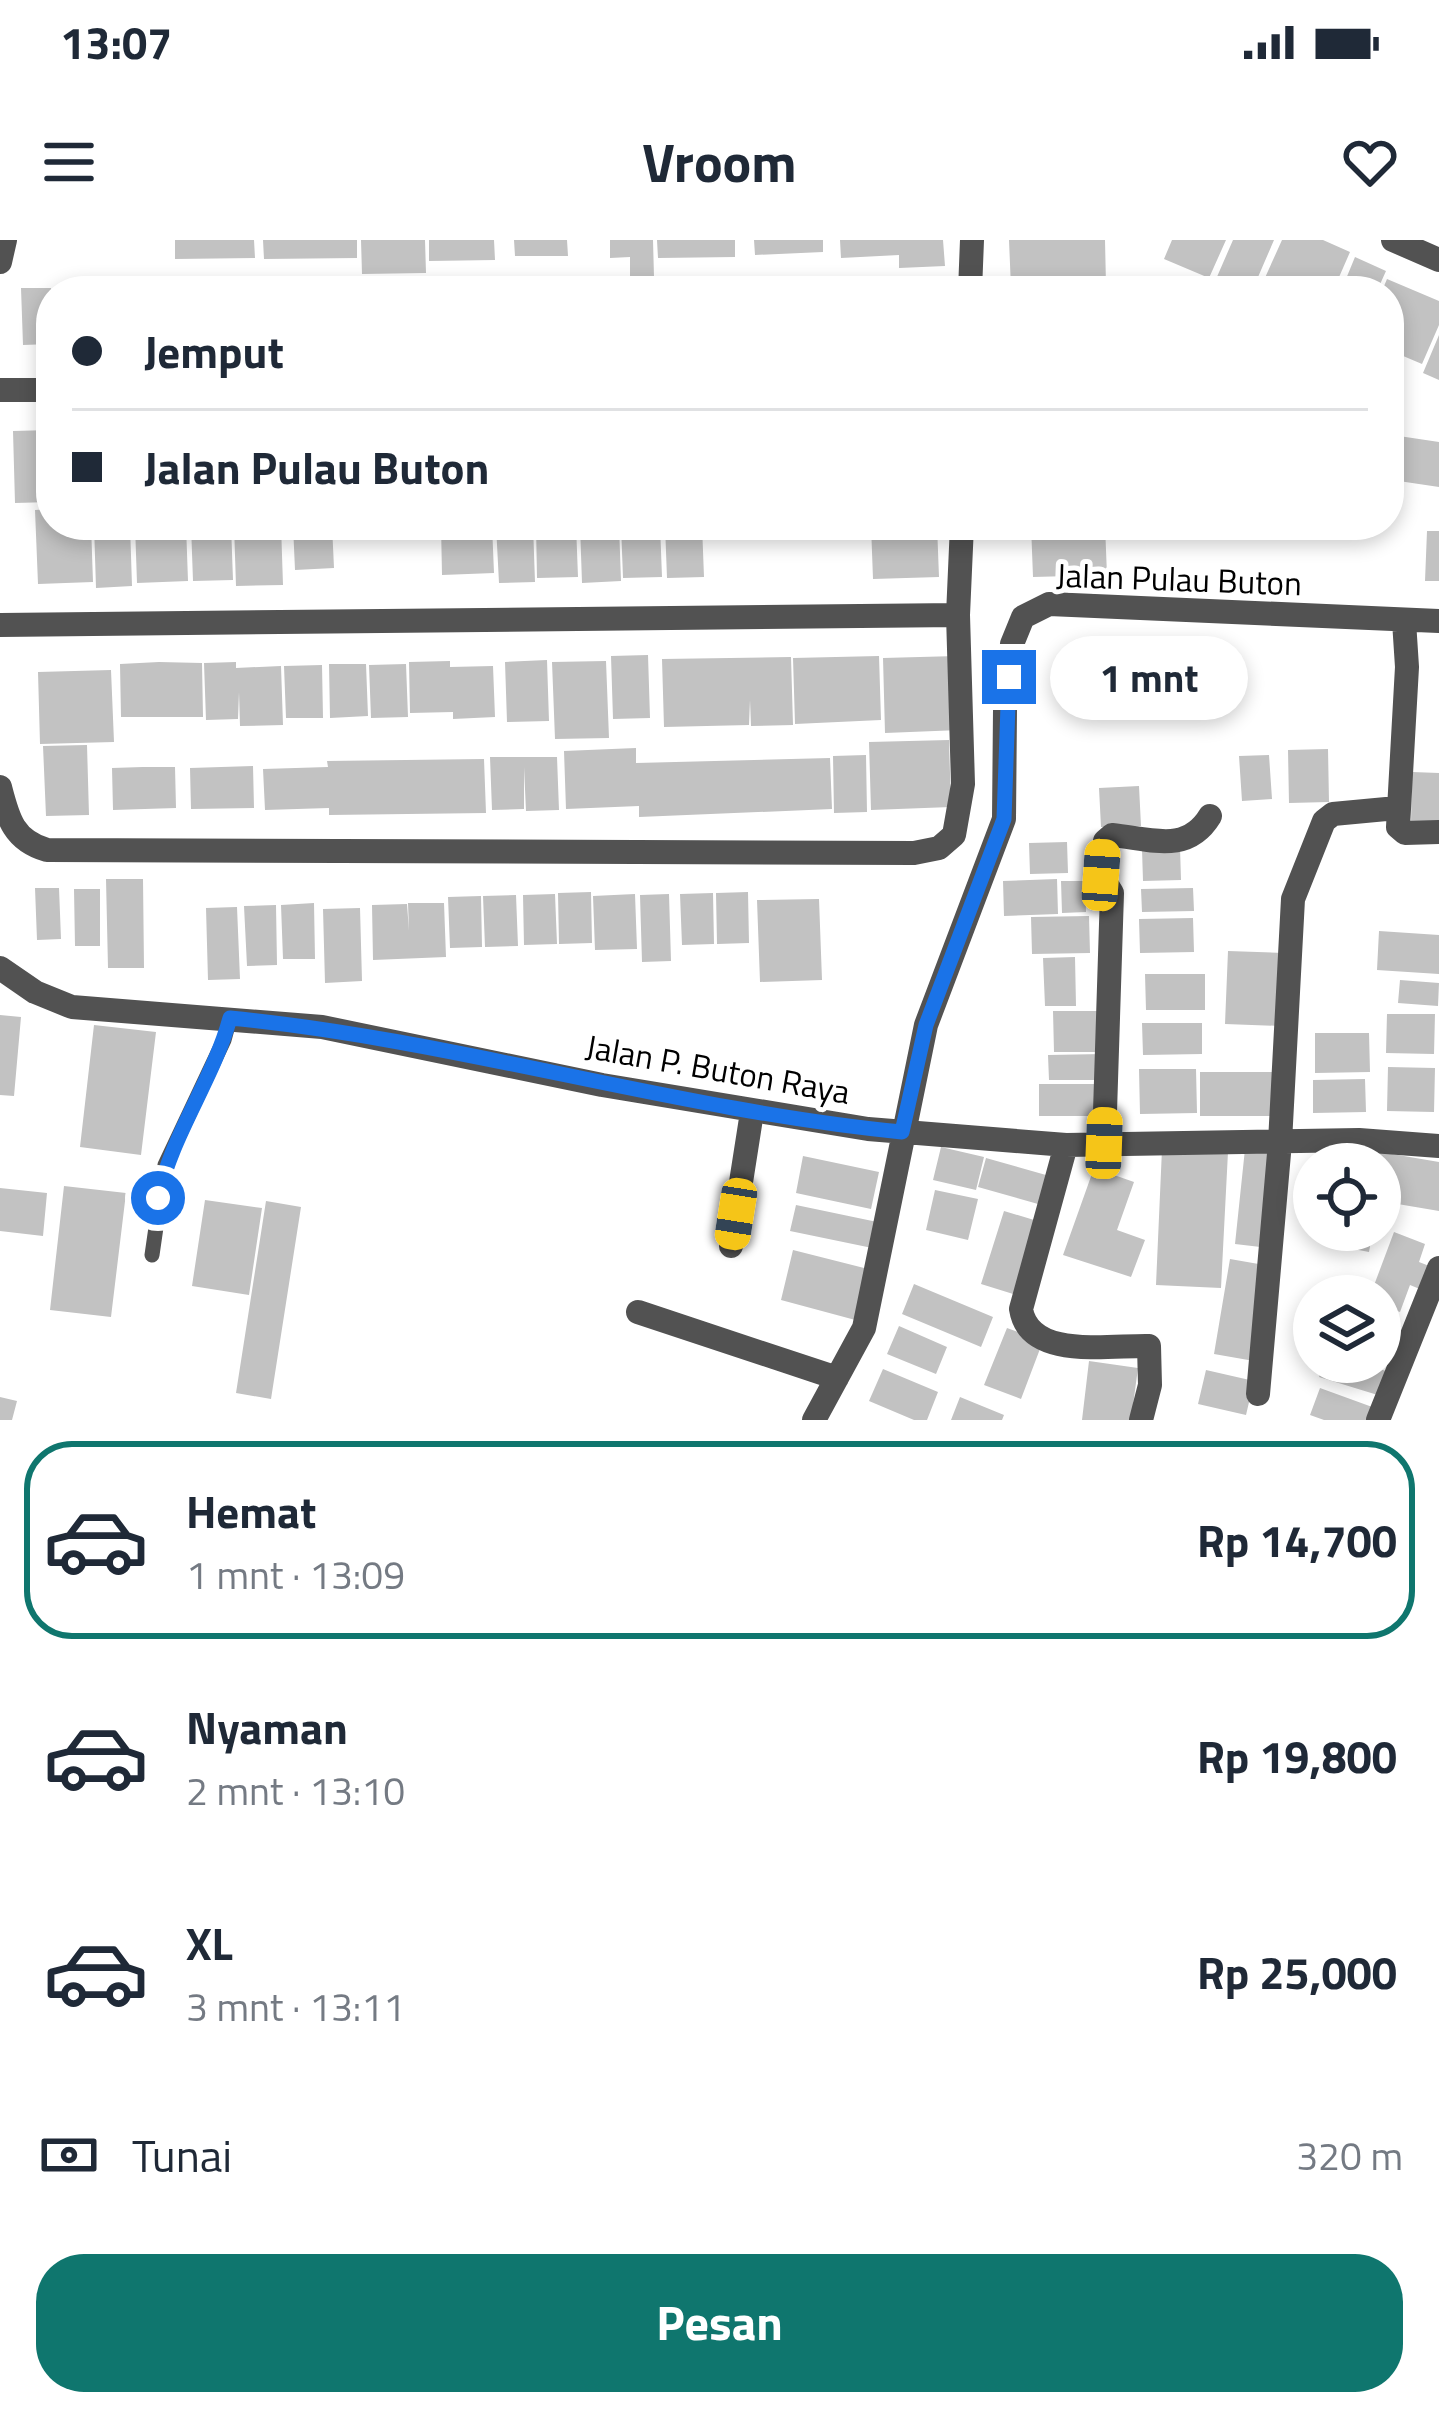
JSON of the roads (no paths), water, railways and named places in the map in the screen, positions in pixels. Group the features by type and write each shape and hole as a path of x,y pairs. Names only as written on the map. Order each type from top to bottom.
{"street":[{"path":"0,262 4,240"},
{"path":"971,276 972,240"},
{"path":"1393,240 1439,260"},
{"path":"0,390 36,390"},
{"path":"0,787 8,820 19,836 46,850 939,848 954,836 961,812 961,540"},
{"name":"Jalan Pulau Buton","path":"902,1132 926,1025 1004,819 1005,710 1012,644 1023,617 1049,604 1439,622"},
{"path":"0,626 958,615"},
{"path":"1404,621 1407,668 1398,827 1405,833 1439,832"},
{"path":"1258,1394 1280,1142 1293,899 1324,820 1333,814 1396,808"},
{"path":"1104,1143 1112,893 1101,875 1105,841 1112,836 1184,841 1196,836 1210,816"},
{"name":"Jalan P. Buton Raya","path":"0,968 35,992 72,1006 387,1037 602,1085 902,1132 1066,1145 1359,1140 1438,1146"},
{"path":"731,1246 752,1112"},
{"path":"814,1420 864,1328 880,1266 902,1132"},
{"path":"1438,1146 1439,1133"},
{"path":"1066,1145 1022,1309 1024,1324 1029,1332 1054,1344 1149,1346 1150,1384 1141,1420"},
{"path":"1378,1420 1437,1277"},
{"path":"638,1312 837,1378"}],"lane":[{"path":"152,1255 165,1165 230,1018"}]}
